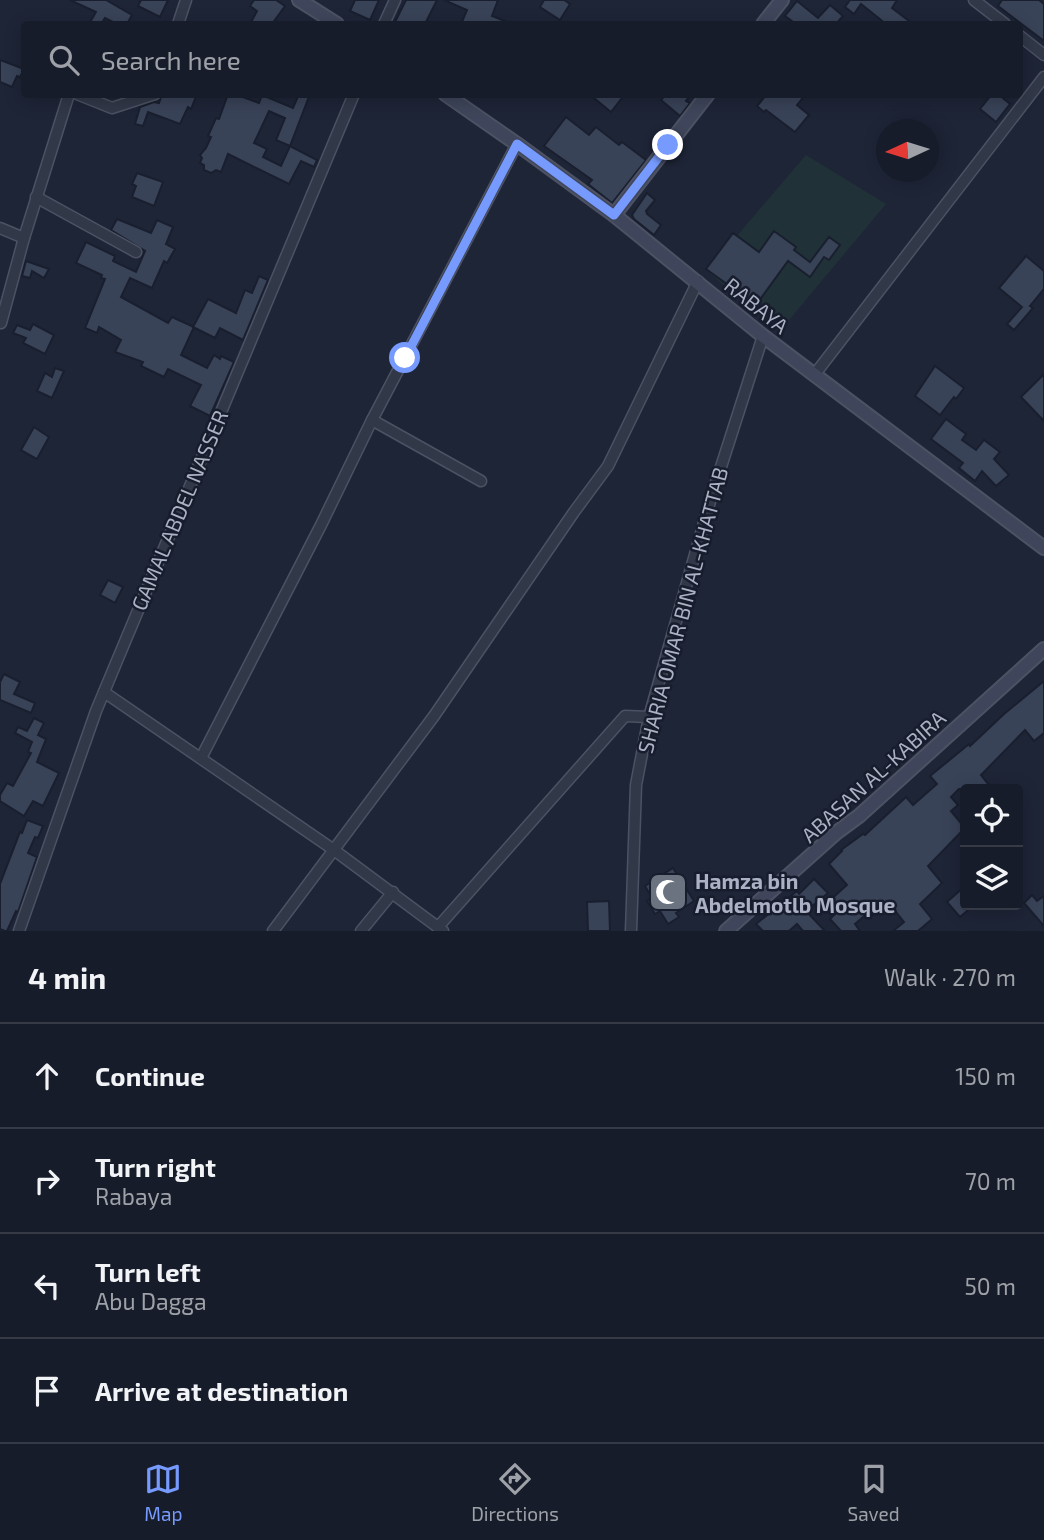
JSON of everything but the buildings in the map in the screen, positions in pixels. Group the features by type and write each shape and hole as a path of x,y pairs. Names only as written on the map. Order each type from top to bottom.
{"street":[{"path":"179,21 186,0"},
{"path":"299,0 332,21"},
{"path":"385,21 395,0"},
{"path":"765,21 782,0"},
{"path":"974,0 1001,21"},
{"path":"1023,38 1044,55"},
{"path":"814,374 1044,77"},
{"path":"1,323 36,197 68,98"},
{"path":"87,98 112,108 143,98"},
{"name":"GAMAL ABDEL NASSER","path":"19,931 103,692 352,98"},
{"name":"RABAYA","path":"451,98 614,215 763,336 1044,548"},
{"path":"614,215 705,98"},
{"path":"201,758 372,420 517,144"},
{"path":"36,197 136,252"},
{"path":"0,228 24,238"},
{"path":"273,931 434,716 608,466 698,281"},
{"name":"SHARIA OMAR BIN AL-KHATTAB","path":"631,931 636,785 649,717 711,498 763,336"},
{"path":"372,420 481,481"},
{"name":"ABASAN AL-KABIRA","path":"726,931 836,833 859,816 1044,649"},
{"path":"103,692 334,850 441,929 625,716 649,717"},
{"path":"361,931 393,892"}],"shaded area":[{"path":"806,155 886,204 779,332 707,271"}],"place":[{"name":"Hamza bin Abdelmotlb Mosque","path":"668,892"}],"route":[{"path":"405,358 517,144 614,215 668,145"}]}
